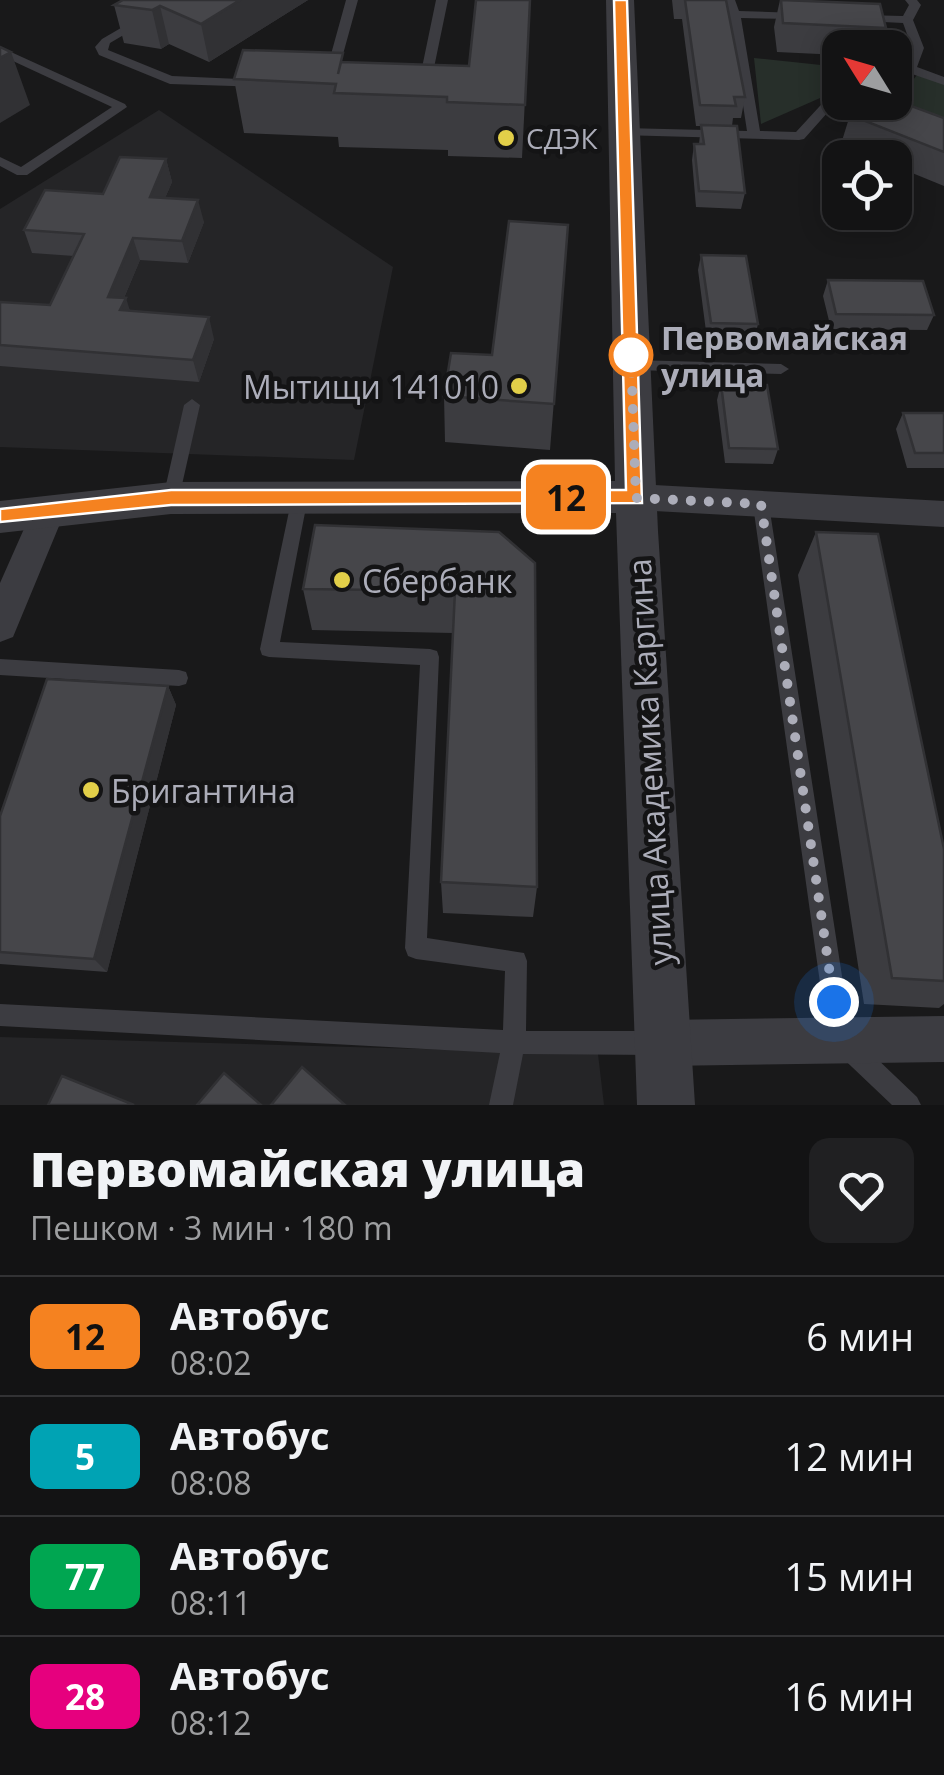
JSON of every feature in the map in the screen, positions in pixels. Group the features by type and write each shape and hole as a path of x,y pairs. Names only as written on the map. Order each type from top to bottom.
{"street":[{"name":"улица Академика Каргина","path":"620,0 636,498 666,1105"},
{"path":"0,517 171,498 300,496 636,498 944,514"},
{"path":"0,626 47,514"},
{"path":"663,1043 944,1039"}],"lane":[{"path":"177,0 106,41 102,46 104,52 170,80 274,84"},
{"path":"347,87 328,86 352,0"},
{"path":"416,89 428,84 442,0"},
{"path":"729,0 735,14 754,135"},
{"path":"911,0 915,5 907,20 911,30"},
{"path":"735,14 811,16"},
{"path":"849,18 907,20"},
{"path":"912,33 918,48 912,64"},
{"path":"0,51 121,108 22,172 0,161"},
{"path":"912,70 944,81"},
{"path":"624,132 799,136 822,111"},
{"path":"632,365 781,369"},
{"path":"171,498 192,404"},
{"path":"300,496 270,650 430,657 416,948 516,961 514,1042 501,1105"},
{"path":"761,504 840,1040 909,1105"},
{"path":"0,667 179,678"},
{"path":"0,1015 514,1042 663,1043"}],"shaded area":[{"path":"754,58 822,65 822,97 761,124"},
{"path":"917,75 944,84 944,131 912,112 912,81"},
{"path":"159,110 393,267 354,460 0,447 0,209"},
{"path":"0,1037 598,1054 604,1105 0,1105"}],"building":[{"path":"123,0 240,0 201,24 160,6 152,10 114,5"},
{"path":"476,0 530,0 525,105 447,102 447,97 334,93 336,84 234,79 243,50 343,53 338,74 341,62 469,66"},
{"path":"685,0 726,0 745,97 734,97 736,106 700,105"},
{"path":"781,0 880,4 886,28 783,23"},
{"path":"912,106 944,118 944,152 863,120 912,120"},
{"path":"701,125 737,126 745,193 699,191 694,144 704,144"},
{"path":"120,157 166,159 150,197 198,200 182,241 133,238 108,297 126,298 120,310 209,317 193,360 0,345 0,302 50,305 84,234 24,230 45,190 103,194"},
{"path":"509,221 568,225 554,404 444,396 451,353 492,355"},
{"path":"701,255 746,256 758,324 711,323"},
{"path":"828,280 923,281 934,315 836,314"},
{"path":"721,384 767,385 778,449 729,448"},
{"path":"903,413 944,413 944,453 915,453"},
{"path":"315,525 499,532 535,563 537,887 441,882 455,591 303,589"},
{"path":"816,532 878,534 944,849 944,981 892,978"},
{"name":"Бригантина","path":"47,679 168,686 94,959 0,952 0,816"},
{"path":"302,1067 345,1105 271,1105"},
{"path":"224,1073 261,1105 197,1105"},
{"path":"62,1076 134,1105 48,1105"}],"bus line":[{"name":"12","path":"0,517 171,498 636,498 620,0"}],"place":[{"name":"СДЭК","path":"506,138"},
{"name":"Первомайская улица","path":"631,355"},
{"name":"Мытищи 141010","path":"519,386"},
{"name":"Сбербанк","path":"342,580"},
{"name":"Бригантина","path":"91,790"}],"route":[{"path":"631,355 636,498 761,504 834,1002"}]}
